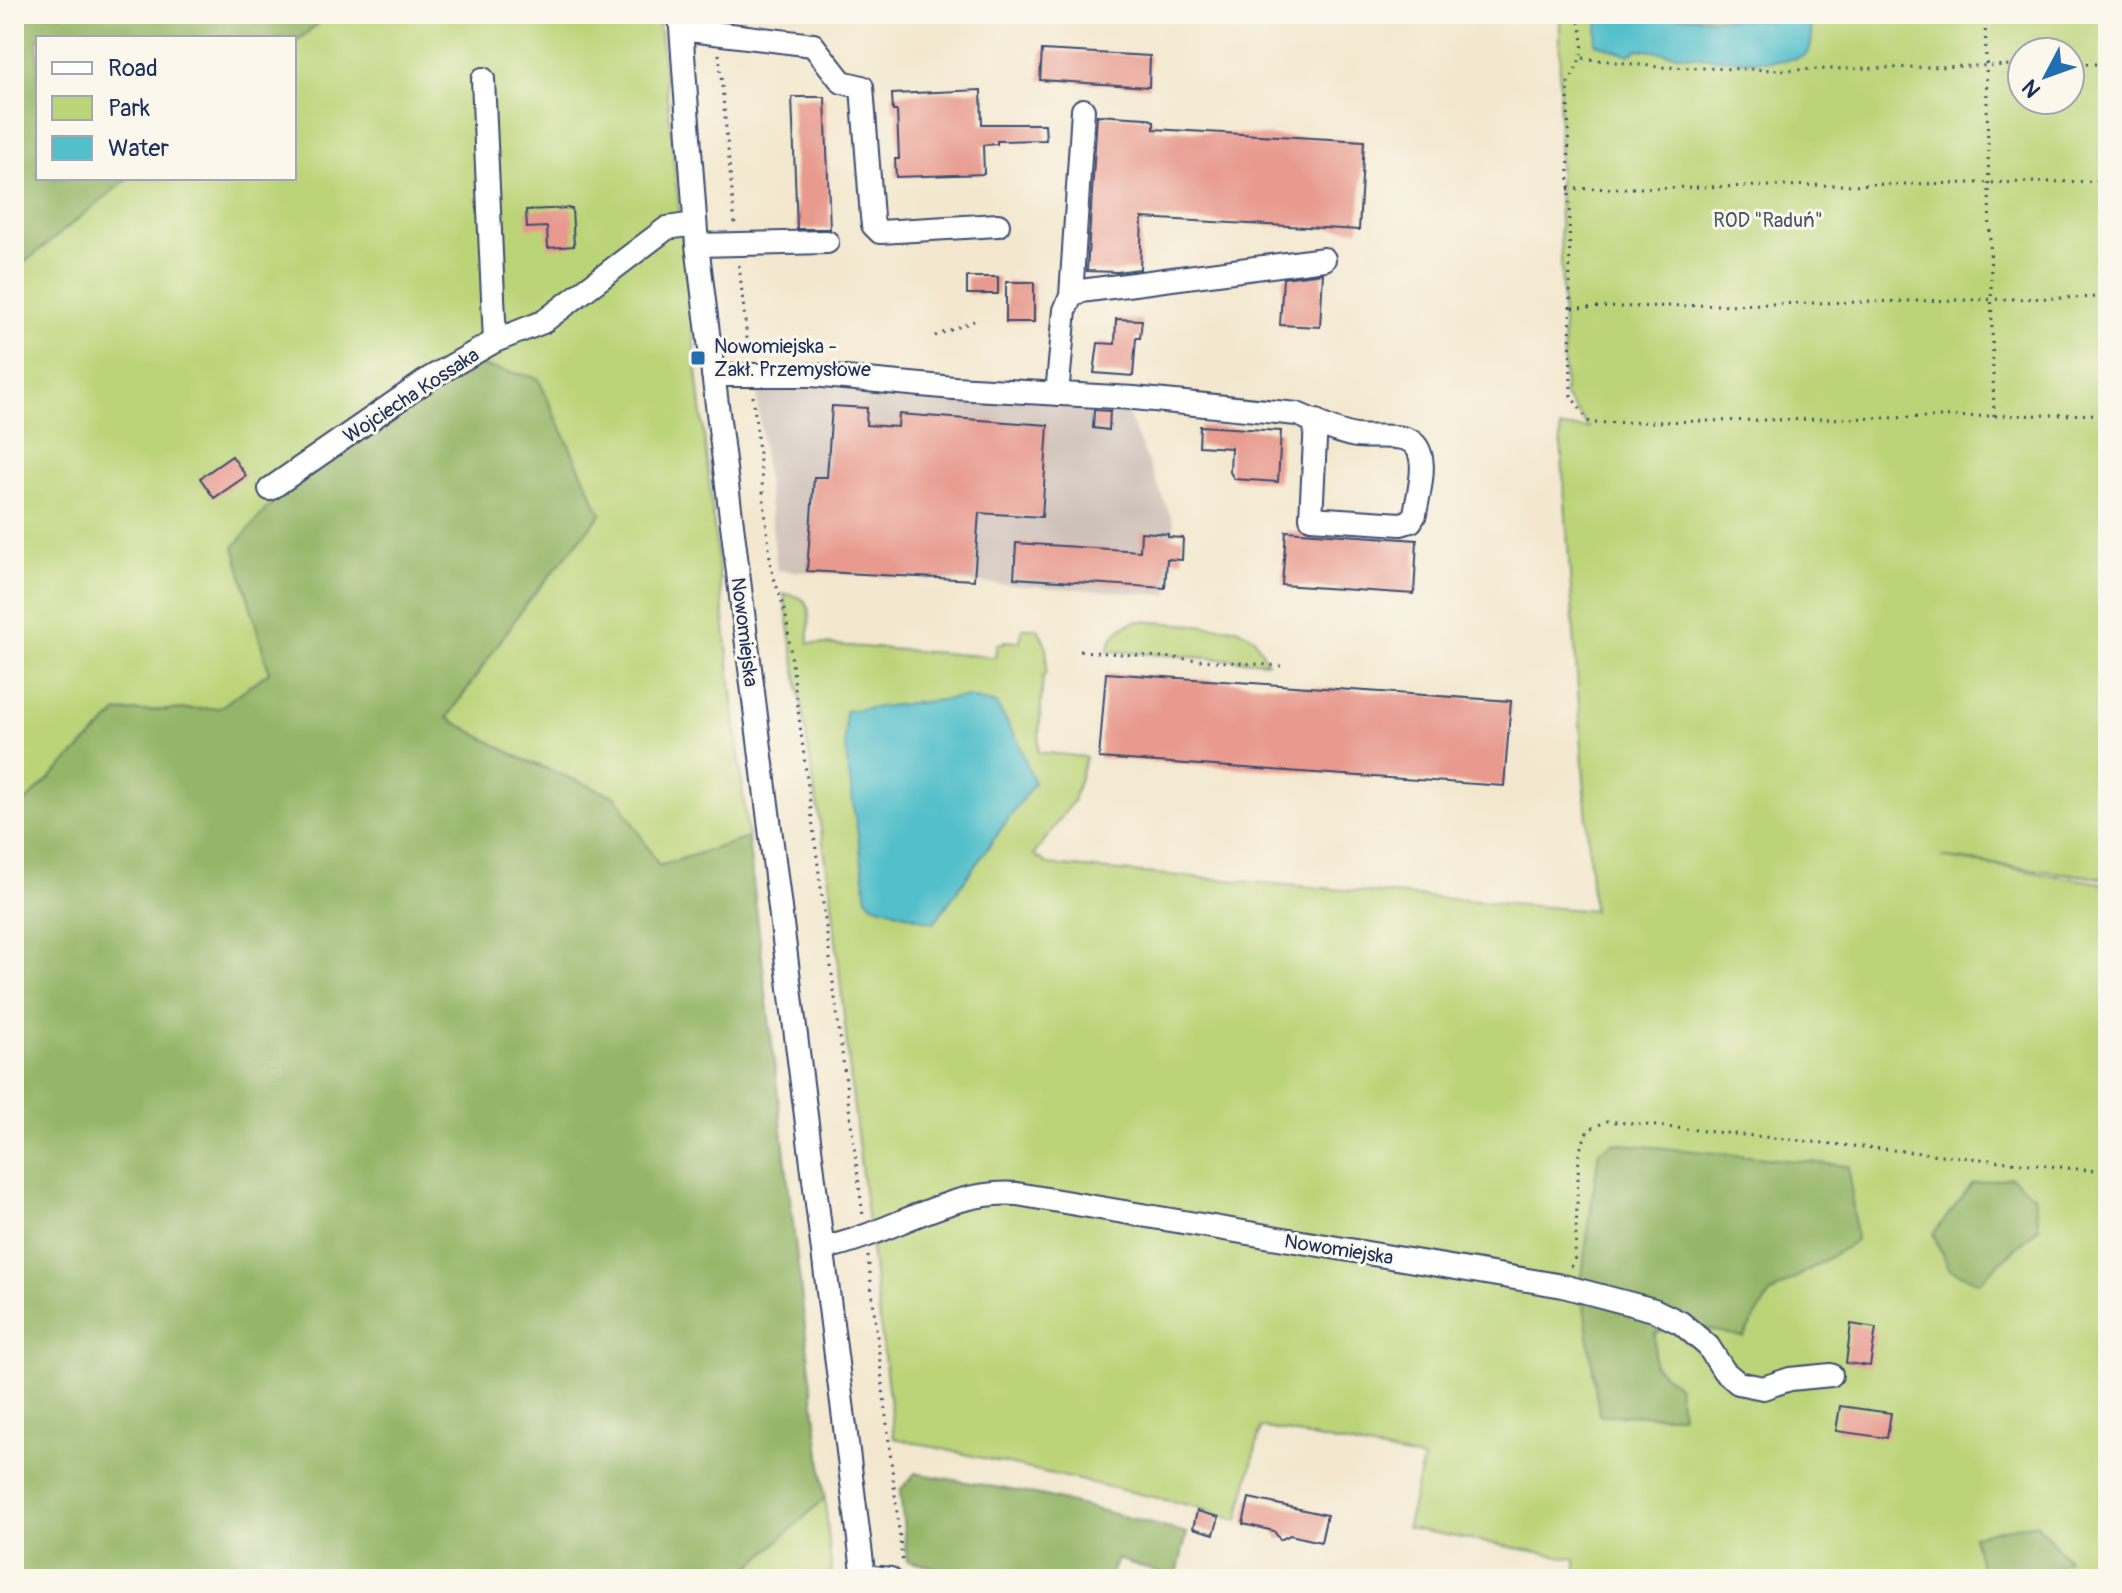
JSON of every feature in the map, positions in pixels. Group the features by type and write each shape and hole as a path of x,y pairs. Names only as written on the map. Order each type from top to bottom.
{"street":[{"path":"680,22 717,36 813,45 842,82 862,87 872,217 873,225 880,232 998,225"},
{"name":"Nowomiejska","path":"680,22 696,234 864,1578"},
{"name":"Wojciecha Kossaka","path":"270,489 430,378 495,341 483,79"},
{"path":"1057,394 1065,310 1071,296 1083,110"},
{"path":"495,341 543,322 667,228 736,244 827,242"},
{"path":"1071,296 1081,291 1324,259"},
{"path":"713,375 812,375 949,388 1134,398 1297,414 1316,421 1353,436 1407,439 1418,449 1422,461 1415,514 1411,521 1401,524 1311,518 1316,421"},
{"name":"Nowomiejska","path":"824,1248 865,1237 955,1201 1000,1193 1563,1286 1654,1310 1681,1323 1708,1346 1724,1371 1738,1383 1763,1388 1790,1379 1831,1375"},
{"path":"864,1578 890,1579"}],"path":[{"path":"1576,14 1583,30 1583,58 1568,84 1571,396 1590,423 2108,414"},
{"path":"1985,14 1994,417"},
{"path":"717,36 771,568 786,616 905,1579"},
{"path":"1583,58 1658,67 1768,69 2006,65"},
{"path":"2086,64 2108,64"},
{"path":"1567,189 2108,181"},
{"path":"1572,308 2108,297"},
{"path":"935,336 974,321"},
{"path":"1080,651 1281,666"},
{"path":"1563,1286 1575,1257 1579,1152 1588,1130 1607,1121 2108,1172"}],"shaded area":[{"path":"755,380 1124,405 1174,524 1168,595 777,570"}],"green space":[{"path":"14,14 330,14 296,41 296,36 36,36 36,180 126,180 14,271"},
{"path":"330,14 658,14 748,838 659,866 617,797 520,758 447,719 525,605 601,514 235,547 269,672 220,708 118,712 14,813 14,271 126,180 296,180 296,41"},
{"name":"ROD \"Raduń\"","path":"1560,14 2108,14 2108,879 1941,857 2108,884 2108,1579 1576,1579 1576,1559 1407,1528 1423,1459 1261,1427 1238,1521 1197,1507 894,1438 831,893 784,594 802,599 807,604 809,643 995,657 997,644 1020,642 1022,628 1037,628 1044,639 1047,656 1038,752 1086,757 1073,801 1034,855 1049,865 1593,911 1560,428 1589,428 1565,397 1559,189"},
{"path":"470,364 538,378 601,514 525,605 447,718 520,758 617,797 659,866 748,838 825,1498 737,1579 14,1579 14,813 118,712 219,708 269,672 234,547 302,467"},
{"path":"1138,621 1237,628 1254,638 1268,662 1108,651 1118,631"},
{"path":"1613,1143 1849,1166 1856,1241 1770,1294 1743,1337 1681,1323 1655,1334 1654,1365 1678,1387 1681,1416 1599,1415 1581,1283 1599,1151"},
{"path":"2010,1177 2034,1195 2039,1227 1979,1282 1949,1269 1933,1234 1973,1184"},
{"path":"915,1473 1045,1496 1187,1533 1176,1578 1117,1559 1109,1579 987,1579 907,1561 900,1490"},
{"path":"825,1498 832,1579 737,1579"},
{"path":"2036,1523 2068,1560 2034,1579 1982,1576 1973,1535"}],"water":[{"path":"1604,14 1810,22 1811,42 1807,53 1777,61 1638,49 1629,55 1595,43 1598,24"},
{"path":"966,697 996,704 1018,741 1034,783 934,923 872,904 867,898 845,747 845,711"}],"building":[{"path":"1042,50 1150,56 1149,87 1040,80"},
{"path":"981,90 982,124 1045,124 1046,140 997,141 997,144 983,145 984,174 896,177 895,159 899,159 897,111 893,111 892,94"},
{"path":"792,97 825,97 830,229 797,229"},
{"path":"1097,115 1146,118 1154,121 1154,129 1364,141 1359,230 1142,218 1140,269 1087,271"},
{"path":"572,208 574,246 548,248 547,227 527,228 526,210"},
{"path":"1323,273 1320,327 1280,325 1283,278"},
{"path":"967,277 998,277 998,294 967,294"},
{"path":"1006,282 1034,282 1034,322 1006,322"},
{"path":"1116,319 1142,320 1140,338 1136,338 1133,376 1094,373 1098,343 1115,344"},
{"path":"832,406 867,408 866,425 898,427 899,414 1048,425 1042,517 979,513 974,580 807,571 814,477 827,477"},
{"path":"1094,410 1110,411 1109,430 1093,428"},
{"path":"1200,426 1281,431 1278,482 1234,479 1230,472 1231,448 1199,446"},
{"path":"232,456 246,476 214,498 200,478"},
{"path":"1286,531 1417,540 1414,594 1282,585"},
{"path":"1141,532 1183,538 1182,560 1167,559 1165,588 1014,578 1016,543 1140,551"},
{"path":"1106,673 1511,701 1504,786 1099,758"},
{"path":"1851,1324 1876,1328 1870,1366 1846,1363"},
{"path":"1840,1406 1891,1413 1887,1438 1836,1431"},
{"path":"1249,1498 1327,1515 1321,1542 1290,1535 1280,1540 1274,1531 1243,1524"},
{"path":"1197,1511 1219,1517 1214,1534 1193,1528"}],"place":[{"name":"Nowomiejska - Zakł. Przemysłowe","path":"698,358"}]}
